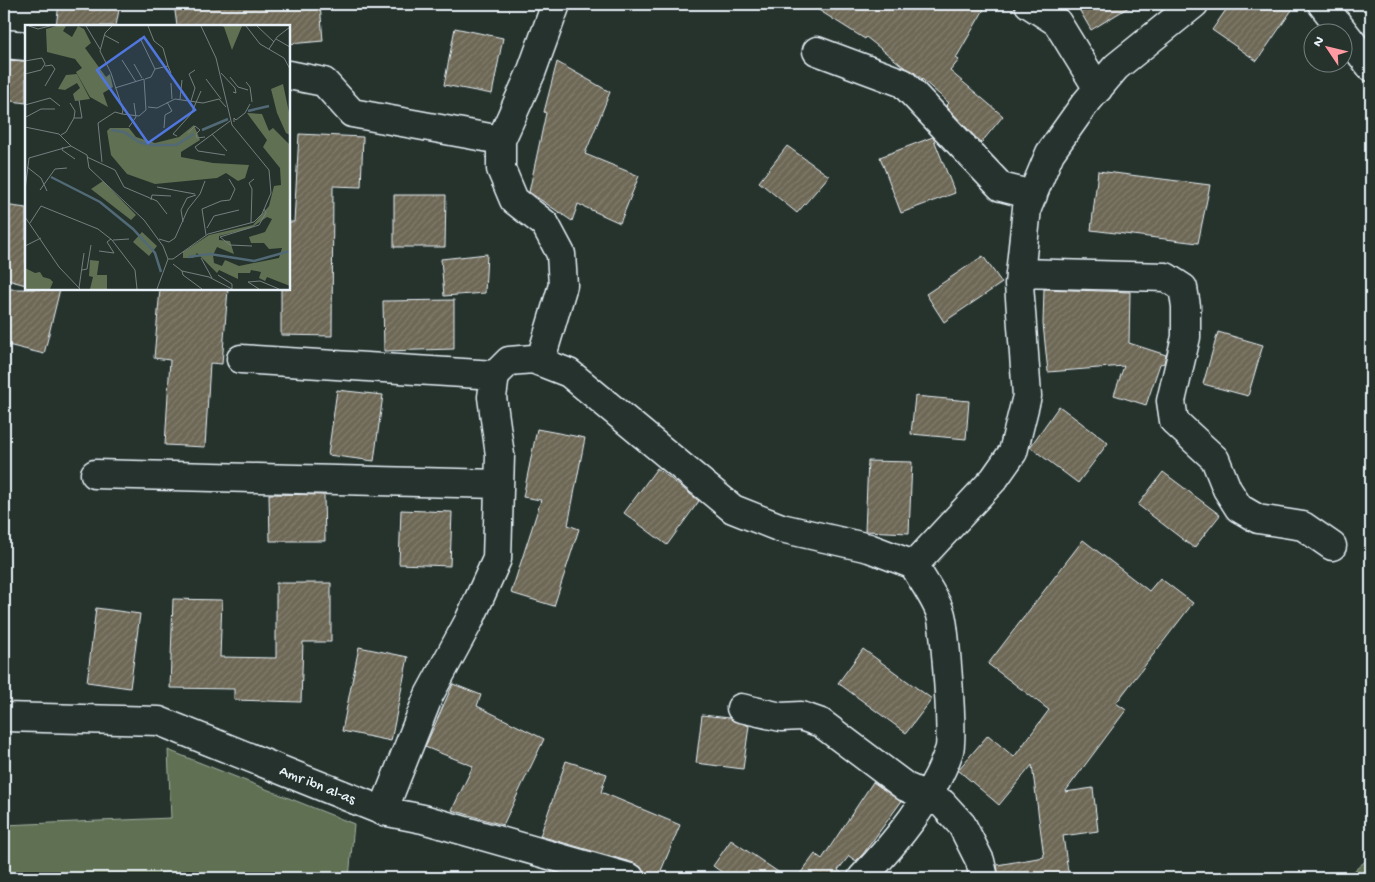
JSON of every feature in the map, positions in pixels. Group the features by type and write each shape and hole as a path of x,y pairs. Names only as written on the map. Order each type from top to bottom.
{"street":[{"path":"540,362 563,285 561,254 545,224 514,200 500,169 501,140 531,73 556,4"},
{"path":"1029,4 1057,22 1098,89"},
{"path":"914,565 994,479 1013,452 1027,396 1020,273 1027,208 1050,153 1116,67 1194,4"},
{"path":"1322,4 1371,67"},
{"path":"4,44 25,46"},
{"path":"817,51 903,83 1001,187 1033,195"},
{"path":"290,75 324,82 352,113 501,140"},
{"path":"1020,273 1166,277 1183,288 1186,306 1186,337 1171,401 1174,421 1215,459 1227,489 1239,508 1258,519 1303,526 1332,546"},
{"path":"241,358 495,375"},
{"path":"383,811 429,695 469,621 497,559 500,455 492,396 495,375 510,361 533,359 569,373 732,509 782,528 869,548 914,565 941,614 948,687 950,749 927,796 892,846 862,878"},
{"path":"95,474 498,484"},
{"path":"741,708 781,717 801,716 821,723 877,768 906,787 942,804 962,825 980,860 984,878"},
{"name":"Amr ibn al-as","path":"4,717 159,721 383,811 423,820 630,878"}],"green space":[{"path":"168,750 354,824 349,878 4,878 4,825 171,818"},
{"path":"1371,856 1371,878 1346,878"}],"building":[{"path":"59,4 120,4 116,25 56,25"},
{"path":"174,4 320,4 323,41 290,44 290,25 177,25"},
{"path":"809,4 987,4 956,58 959,60 950,71 1003,116 981,143 946,106 949,103 914,72 904,67 866,37 865,39"},
{"path":"1076,4 1134,4 1091,30"},
{"path":"1230,4 1296,4 1257,61 1212,30"},
{"path":"455,28 503,38 492,94 444,85"},
{"path":"4,60 25,61 25,103 4,100"},
{"path":"557,62 610,92 585,154 639,176 620,223 578,204 572,221 529,192 546,113 544,112"},
{"path":"299,134 363,137 361,187 333,186 332,336 281,335 281,290 290,290 290,222 294,222"},
{"path":"933,137 955,193 901,213 880,157"},
{"path":"787,146 829,176 797,213 759,182"},
{"path":"1098,171 1210,185 1198,243 1091,230"},
{"path":"394,195 446,195 445,247 394,247"},
{"path":"4,205 25,208 25,285 4,279"},
{"path":"487,254 485,293 444,296 441,259"},
{"path":"983,256 1002,283 944,322 926,294"},
{"path":"10,289 60,290 44,354 4,344 4,313"},
{"path":"1044,289 1130,292 1129,343 1166,355 1164,363 1160,364 1146,405 1114,395 1124,366 1048,372 1043,324"},
{"path":"160,290 228,290 222,364 210,363 205,447 165,445 170,360 154,358"},
{"path":"454,300 454,349 384,351 383,301"},
{"path":"1218,332 1263,345 1248,396 1203,384"},
{"path":"337,390 383,395 374,461 328,455"},
{"path":"915,396 969,401 966,439 911,434"},
{"path":"1059,406 1108,443 1078,483 1030,447"},
{"path":"537,429 585,438 568,525 579,529 554,606 511,593 541,500 523,497"},
{"path":"868,461 912,462 909,533 865,531"},
{"path":"657,468 699,501 667,545 624,513"},
{"path":"1163,472 1220,515 1194,548 1138,505"},
{"path":"269,494 324,495 325,541 270,541"},
{"path":"401,510 452,512 450,566 399,564"},
{"path":"1083,540 1149,591 1160,578 1193,603 1116,703 1126,710 1065,792 1093,788 1098,831 1063,836 1069,878 999,878 997,865 1044,857 1032,765 999,805 958,770 988,735 1014,757 1049,710 988,664"},
{"path":"276,583 331,583 331,642 303,642 301,702 234,700 234,689 170,688 173,599 222,600 220,657 276,658"},
{"path":"96,608 140,614 130,688 87,682"},
{"path":"359,647 408,657 391,741 342,731"},
{"path":"863,649 932,699 906,733 838,683"},
{"path":"453,684 481,695 477,706 544,739 503,825 452,810 473,766 425,747"},
{"path":"702,715 730,718 749,726 743,769 696,763"},
{"path":"566,761 607,774 601,792 680,825 658,878 644,873 641,867 634,863 540,836"},
{"path":"873,782 901,802 863,854 856,861 849,856 838,870 847,878 797,878 815,854 822,859"},
{"path":"731,840 787,878 730,878 713,866"}]}
